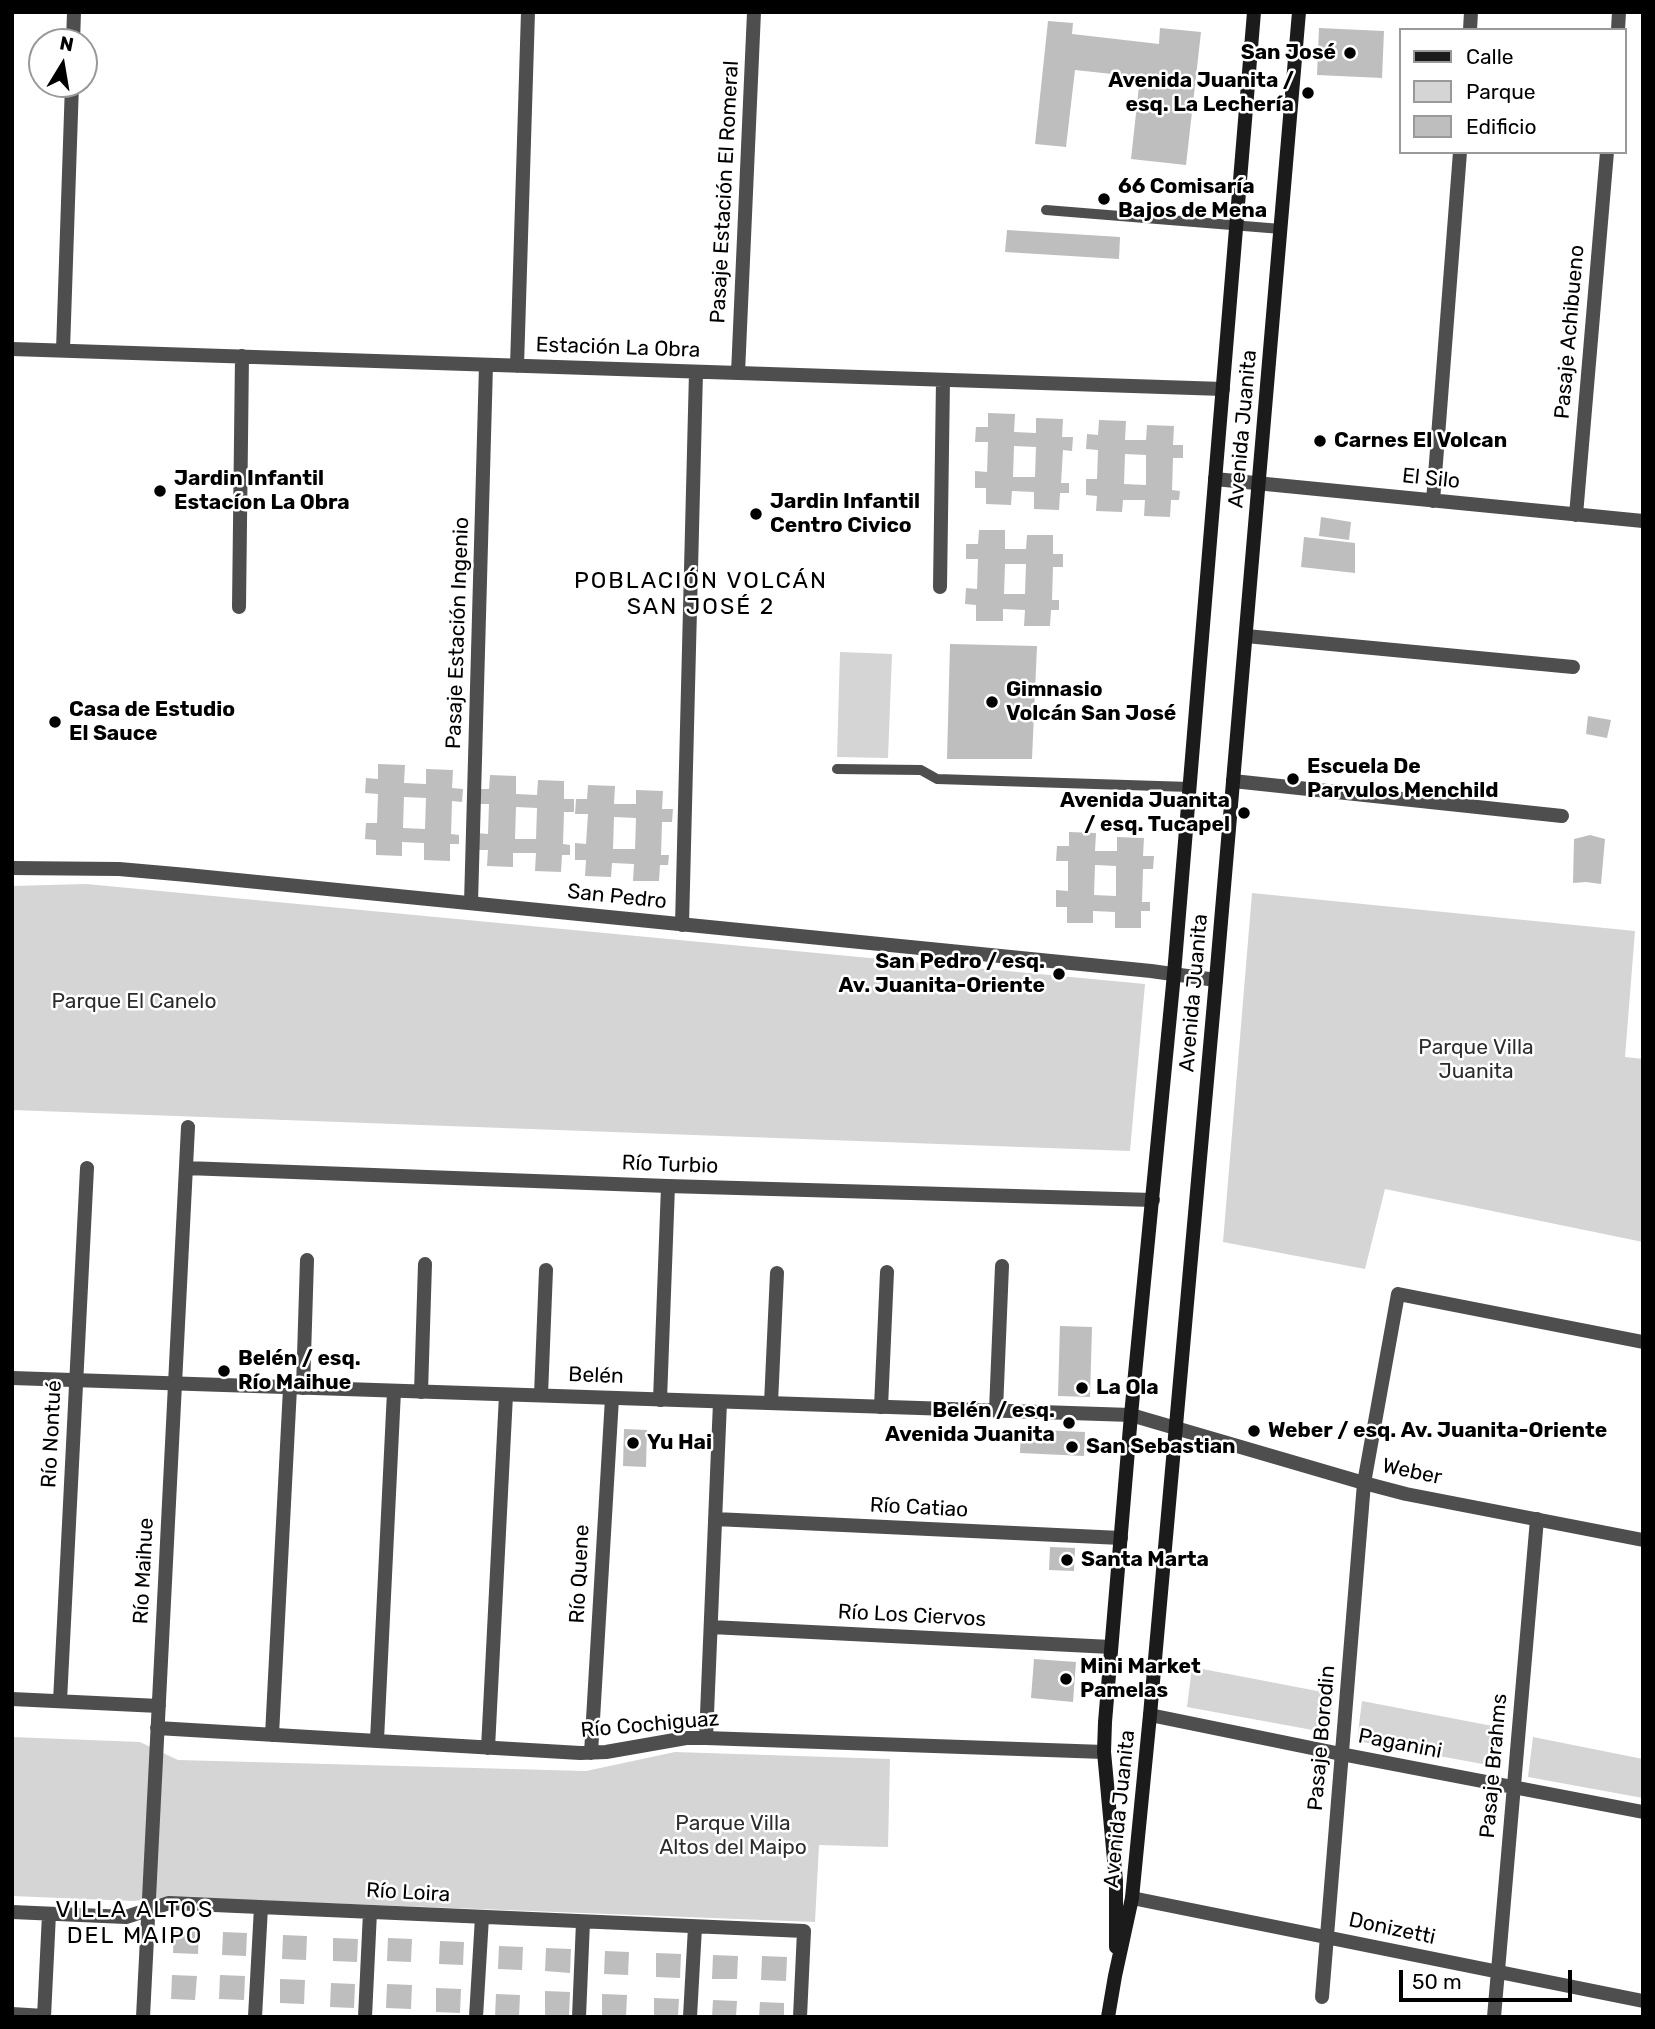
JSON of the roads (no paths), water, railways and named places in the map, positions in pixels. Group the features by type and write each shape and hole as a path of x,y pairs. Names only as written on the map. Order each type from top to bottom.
{"main road":[{"name":"Avenida Juanita","path":"1115,1976 1116,1881 1104,1752 1111,1647 1174,974 1254,12"},
{"name":"Avenida Juanita","path":"1108,2017 1132,1898 1150,1715 1299,12"}],"street":[{"path":"517,366 528,12"},
{"name":"Pasaje Estación El Romeral","path":"738,373 754,12"},
{"path":"63,350 72,98"},
{"path":"1433,500 1460,154"},
{"name":"Pasaje Achibueno","path":"1576,515 1607,154"},
{"name":"Estación La Obra","path":"12,349 1223,389"},
{"path":"239,607 242,356"},
{"name":"Pasaje Estación Ingenio","path":"471,903 486,365"},
{"path":"682,925 696,372"},
{"path":"940,587 943,380"},
{"name":"El Silo","path":"1215,479 1643,521"},
{"path":"1246,636 1573,667"},
{"path":"1233,781 1562,816"},
{"name":"San Pedro","path":"12,868 120,869 1216,980"},
{"name":"Río Maihue","path":"143,2017 188,1127"},
{"name":"Río Nontué","path":"60,1701 87,1168"},
{"name":"Río Turbio","path":"186,1168 1153,1200"},
{"path":"660,1399 668,1186"},
{"path":"272,1735 307,1260"},
{"path":"421,1392 425,1264"},
{"path":"996,1410 1002,1266"},
{"path":"541,1395 546,1270"},
{"path":"881,1407 887,1272"},
{"path":"771,1403 777,1273"},
{"name":"Pasaje Borodin","path":"1322,1997 1364,1483 1398,1294 1643,1342"},
{"name":"Belén","path":"12,1378 1131,1415 1176,1429"},
{"path":"377,1740 394,1391"},
{"path":"488,1748 506,1395"},
{"name":"Río Quene","path":"591,1753 612,1398"},
{"path":"706,1738 720,1402"},
{"name":"Weber","path":"1176,1429 1364,1483 1643,1540"},
{"name":"Río Catiao","path":"715,1519 1121,1538"},
{"name":"Pasaje Brahms","path":"1494,2017 1537,1520"},
{"name":"Río Los Ciervos","path":"711,1627 1111,1647"},
{"path":"12,1699 159,1706"},
{"name":"Paganini","path":"1150,1715 1643,1812"},
{"name":"Río Cochiguaz","path":"158,1728 591,1753 686,1738 1104,1752"},
{"name":"Donizetti","path":"1132,1898 1643,2001"},
{"name":"Río Loira","path":"12,1912 125,1917 169,1903 804,1931 800,2017"},
{"path":"255,2017 261,1907"},
{"path":"365,2017 370,1912"},
{"path":"12,2014 44,2016 49,1914"},
{"path":"476,2017 482,1917"},
{"path":"579,2017 583,1922"},
{"path":"690,2017 695,1927"}],"lane":[{"path":"1046,210 1281,229"},
{"path":"837,769 921,770 937,779 1190,787"}],"place":[{"name":"San José","path":"1350,53"},
{"name":"Avenida Juanita / esq. La Lechería","path":"1308,93"},
{"name":"66 Comisaría Bajos de Mena","path":"1104,199"},
{"name":"Carnes El Volcan","path":"1320,441"},
{"name":"Jardin Infantil Estacíon La Obra","path":"160,491"},
{"name":"Jardin Infantil Centro Civico","path":"756,514"},
{"name":"Gimnasio Volcán San José","path":"992,702"},
{"name":"Casa de Estudio El Sauce","path":"55,722"},
{"name":"Escuela De Parvulos Menchild","path":"1293,779"},
{"name":"Avenida Juanita / esq. Tucapel","path":"1244,813"},
{"name":"San Pedro / esq. Av. Juanita-Oriente","path":"1059,974"},
{"name":"Belén / esq. Río Maihue","path":"224,1371"},
{"name":"La Ola","path":"1082,1388"},
{"name":"Belén / esq. Avenida Juanita","path":"1069,1423"},
{"name":"Weber / esq. Av. Juanita-Oriente","path":"1254,1431"},
{"name":"Yu Hai","path":"633,1443"},
{"name":"San Sebastian","path":"1072,1447"},
{"name":"Santa Marta","path":"1067,1560"},
{"name":"Mini Market Pamelas","path":"1066,1679"}],"district":[{"name":"POBLACIÓN VOLCÁN SAN JOSÉ 2","path":"701,594"},
{"name":"VILLA ALTOS DEL MAIPO","path":"135,1923"}],"park label":[{"name":"Parque El Canelo","path":"134,1002"},
{"name":"Parque Villa Juanita","path":"1476,1060"},
{"name":"Parque Villa Altos del Maipo","path":"733,1836"}]}
